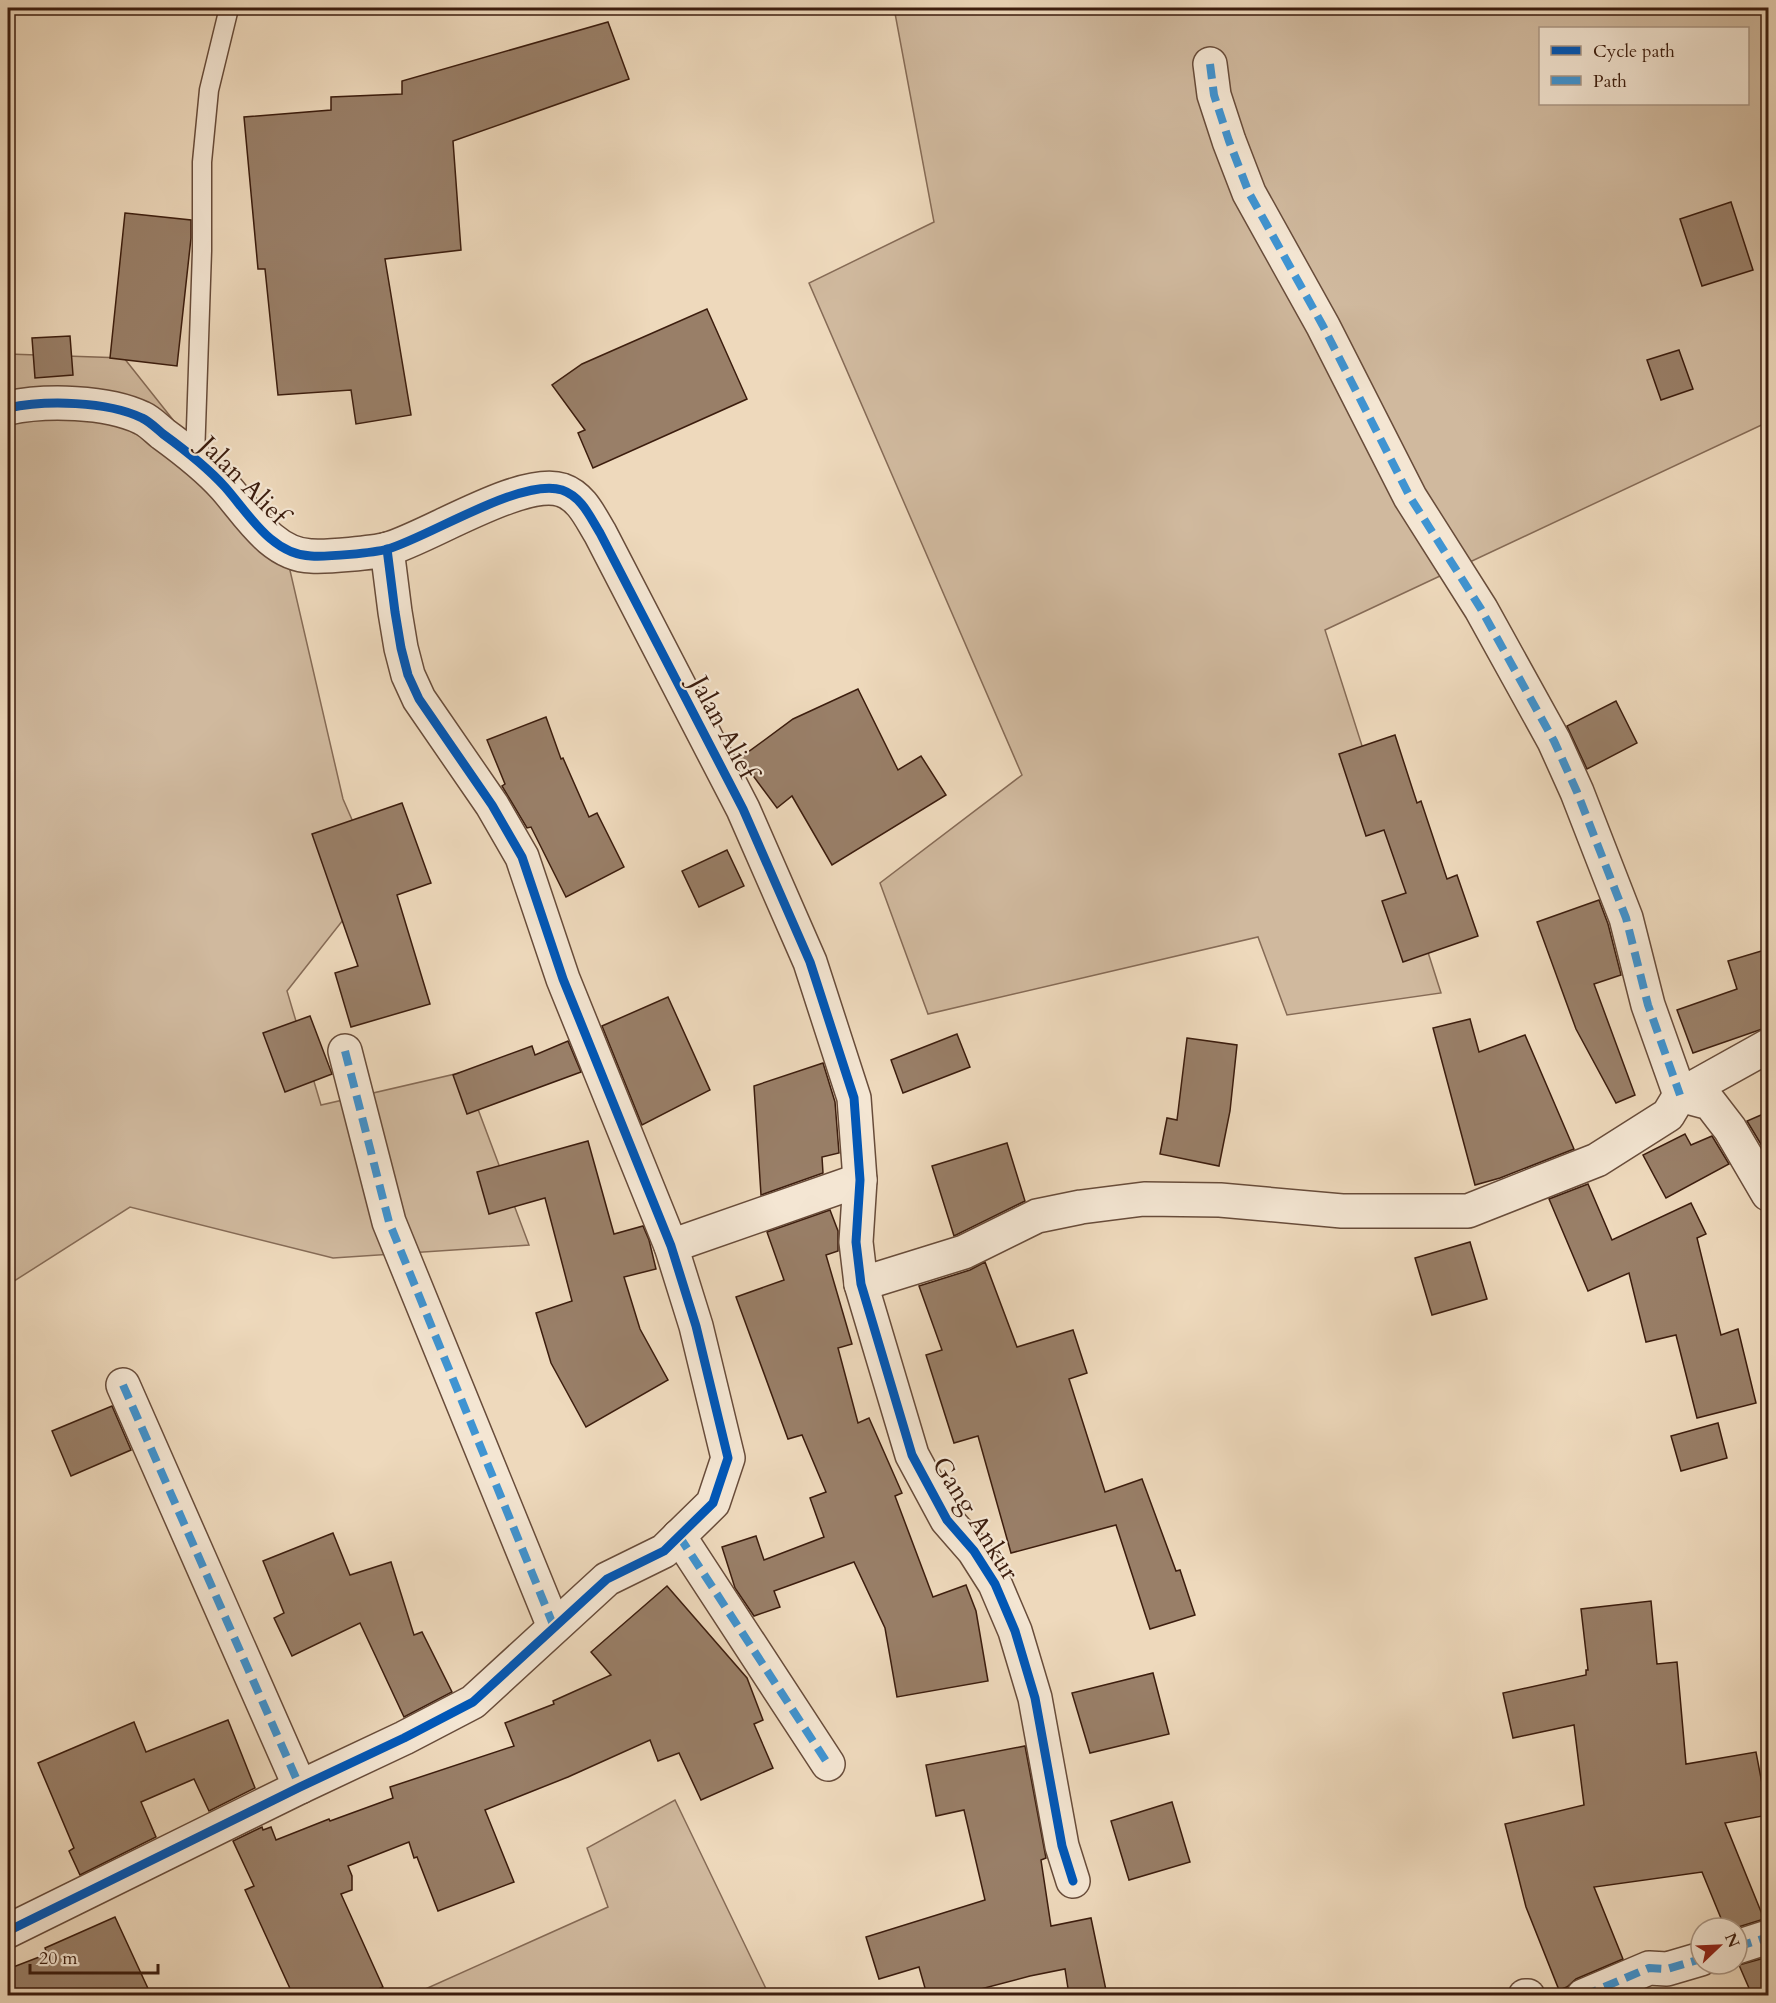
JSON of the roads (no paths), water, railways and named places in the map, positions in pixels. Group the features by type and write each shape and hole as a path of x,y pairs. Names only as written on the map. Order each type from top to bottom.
{"street":[{"path":"1210,64 1214,95 1249,193 1323,326 1410,497 1481,609 1554,741 1626,918 1648,1005 1680,1095"},
{"name":"Jalan Alief","path":"8,408 51,404 96,404 142,418 195,458 224,486 272,540 290,551 309,556 387,549 518,494 545,488 562,490 581,502 600,533 743,809 810,962 854,1098 860,1180 856,1242 861,1284"},
{"path":"8,1930 404,1738 473,1702 607,1579 664,1551 713,1503 728,1458 696,1326 671,1246 563,979 522,857 492,805 419,699 408,675 398,630 387,549"},
{"path":"861,1284 964,1252 1037,1216 1081,1207 1144,1199 1220,1200 1342,1211 1468,1211 1597,1160 1668,1115 1680,1095 1768,1046"},
{"path":"345,1050 389,1222 554,1627"},
{"path":"1680,1095 1710,1103 1730,1129 1768,1194"},
{"path":"671,1246 860,1180"},
{"name":"Gang Ankur","path":"861,1284 912,1455 947,1520 974,1551 995,1584 1015,1631 1035,1698 1062,1846 1073,1881"},
{"path":"123,1385 300,1787"},
{"path":"679,1536 828,1764"},
{"path":"1749,1943 1768,1937"},
{"path":"1582,1995 1649,1968 1667,1969 1689,1963"}],"lane":[{"path":"195,458 202,251 202,162 209,90 229,8"}]}
